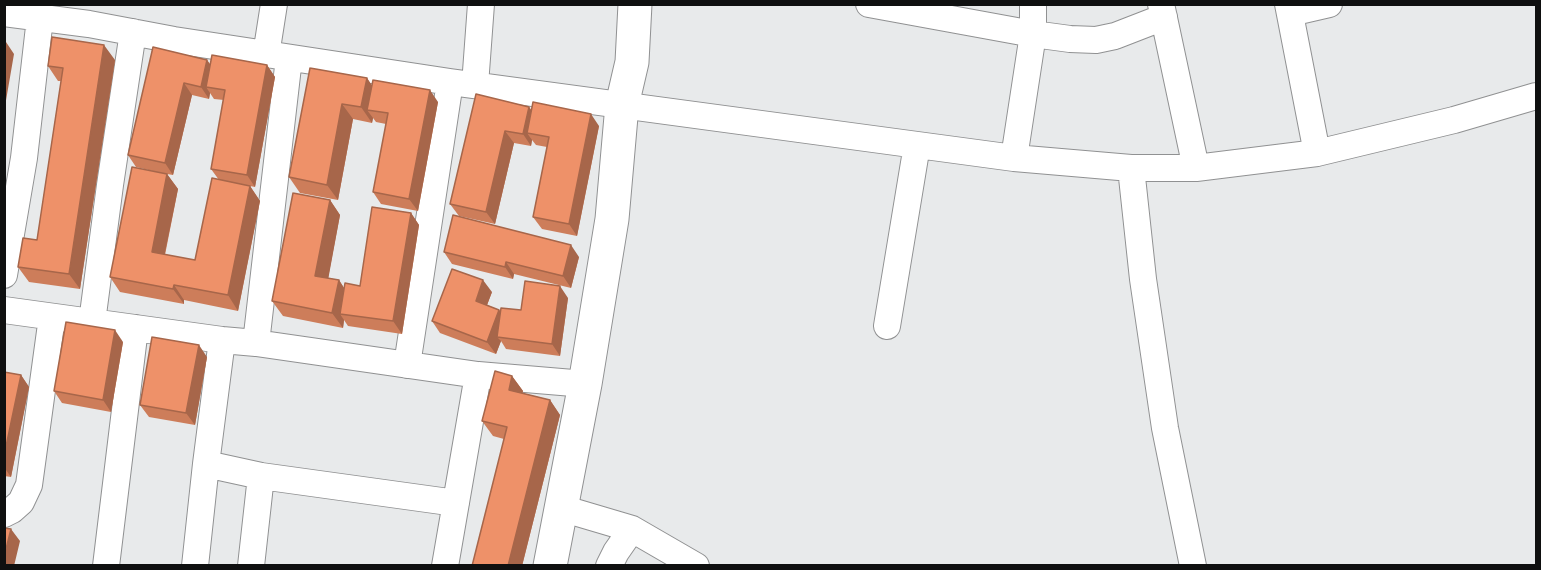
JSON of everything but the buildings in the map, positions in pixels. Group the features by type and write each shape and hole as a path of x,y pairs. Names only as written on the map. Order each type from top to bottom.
{"main road":[{"path":"616,4 612,64 615,84 622,105"},
{"path":"550,566 585,384 612,219 622,105 632,62 635,4"}],"street":[{"path":"256,342 277,56 274,4"},
{"path":"407,365 481,4"},
{"path":"868,4 1033,34 1096,40 1115,36 1162,11 1196,168"},
{"path":"1014,158 1033,34 1033,4"},
{"path":"1317,153 1289,9 1329,4"},
{"path":"4,13 40,18 90,14 133,32 277,56 1014,158 1131,168 1196,168 1317,153 1454,120 1536,96"},
{"path":"4,275 14,157 40,18"},
{"path":"92,322 133,32"},
{"path":"887,326 917,145"},
{"path":"1131,168 1143,279 1165,428 1193,566"},
{"path":"4,310 222,340 256,342 478,375 585,384"},
{"path":"4,514 21,502 29,485 52,317"},
{"path":"106,566 135,328"},
{"path":"195,566 222,340"},
{"path":"445,566 478,375"},
{"path":"206,464 261,476 456,503"},
{"path":"251,566 261,476"},
{"path":"561,508 632,529 696,566"},
{"path":"609,566 632,529"}]}
